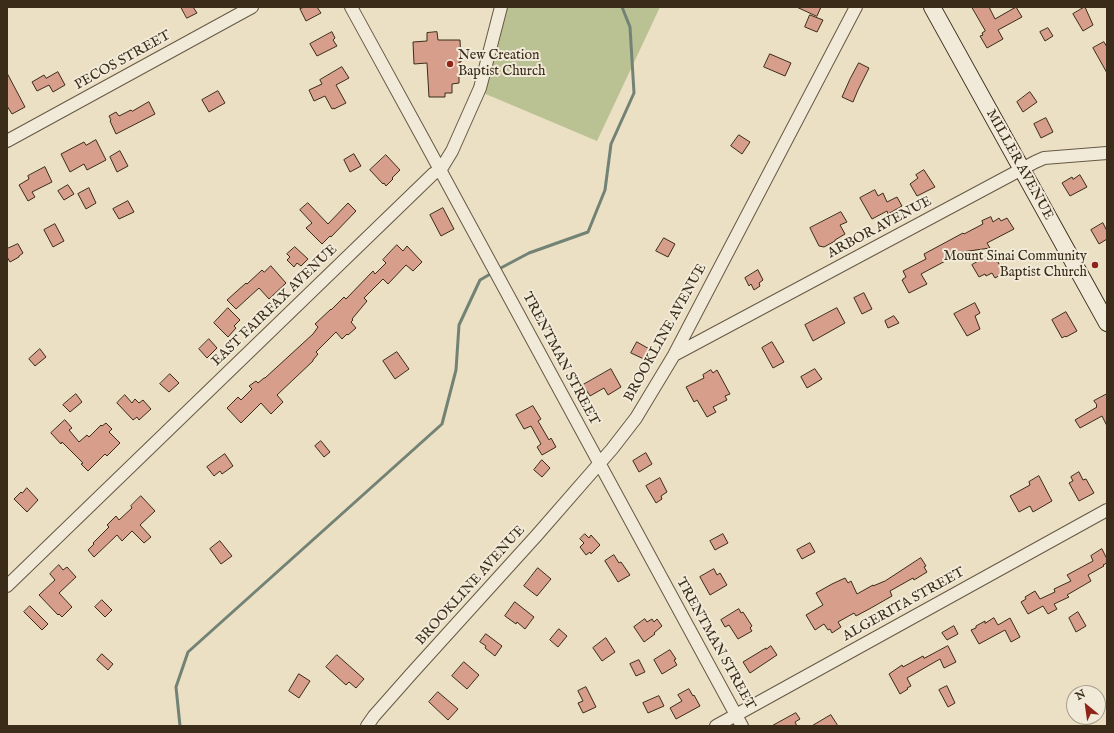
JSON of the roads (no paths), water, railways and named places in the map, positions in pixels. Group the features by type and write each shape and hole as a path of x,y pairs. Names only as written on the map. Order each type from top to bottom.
{"main road":[{"name":"MILLER AVENUE","path":"932,7 1107,323"}],"street":[{"name":"PECOS STREET","path":"7,141 252,7"},
{"name":"TRENTMAN STREET","path":"351,7 441,169 599,464 742,726"},
{"name":"EAST FAIRFAX AVENUE","path":"7,586 433,174 441,169 452,150 480,88 501,7"},
{"name":"BROOKLINE AVENUE","path":"367,726 412,673 537,535 599,464 636,418 674,356 856,7"},
{"name":"ARBOR AVENUE","path":"674,356 1034,162 1044,158 1107,153"},
{"name":"ALGERITA STREET","path":"716,726 1107,510"}],"waterway":[{"path":"497,270 529,253 588,232 605,190 611,144 634,93 630,27 622,7"},
{"path":"180,726 176,687 188,652 442,424 456,370 459,325 480,280 492,273"}],"place":[{"name":"New Creation Baptist Church","path":"450,64"},
{"name":"Mount Sinai Community Baptist Church","path":"1095,265"}]}
